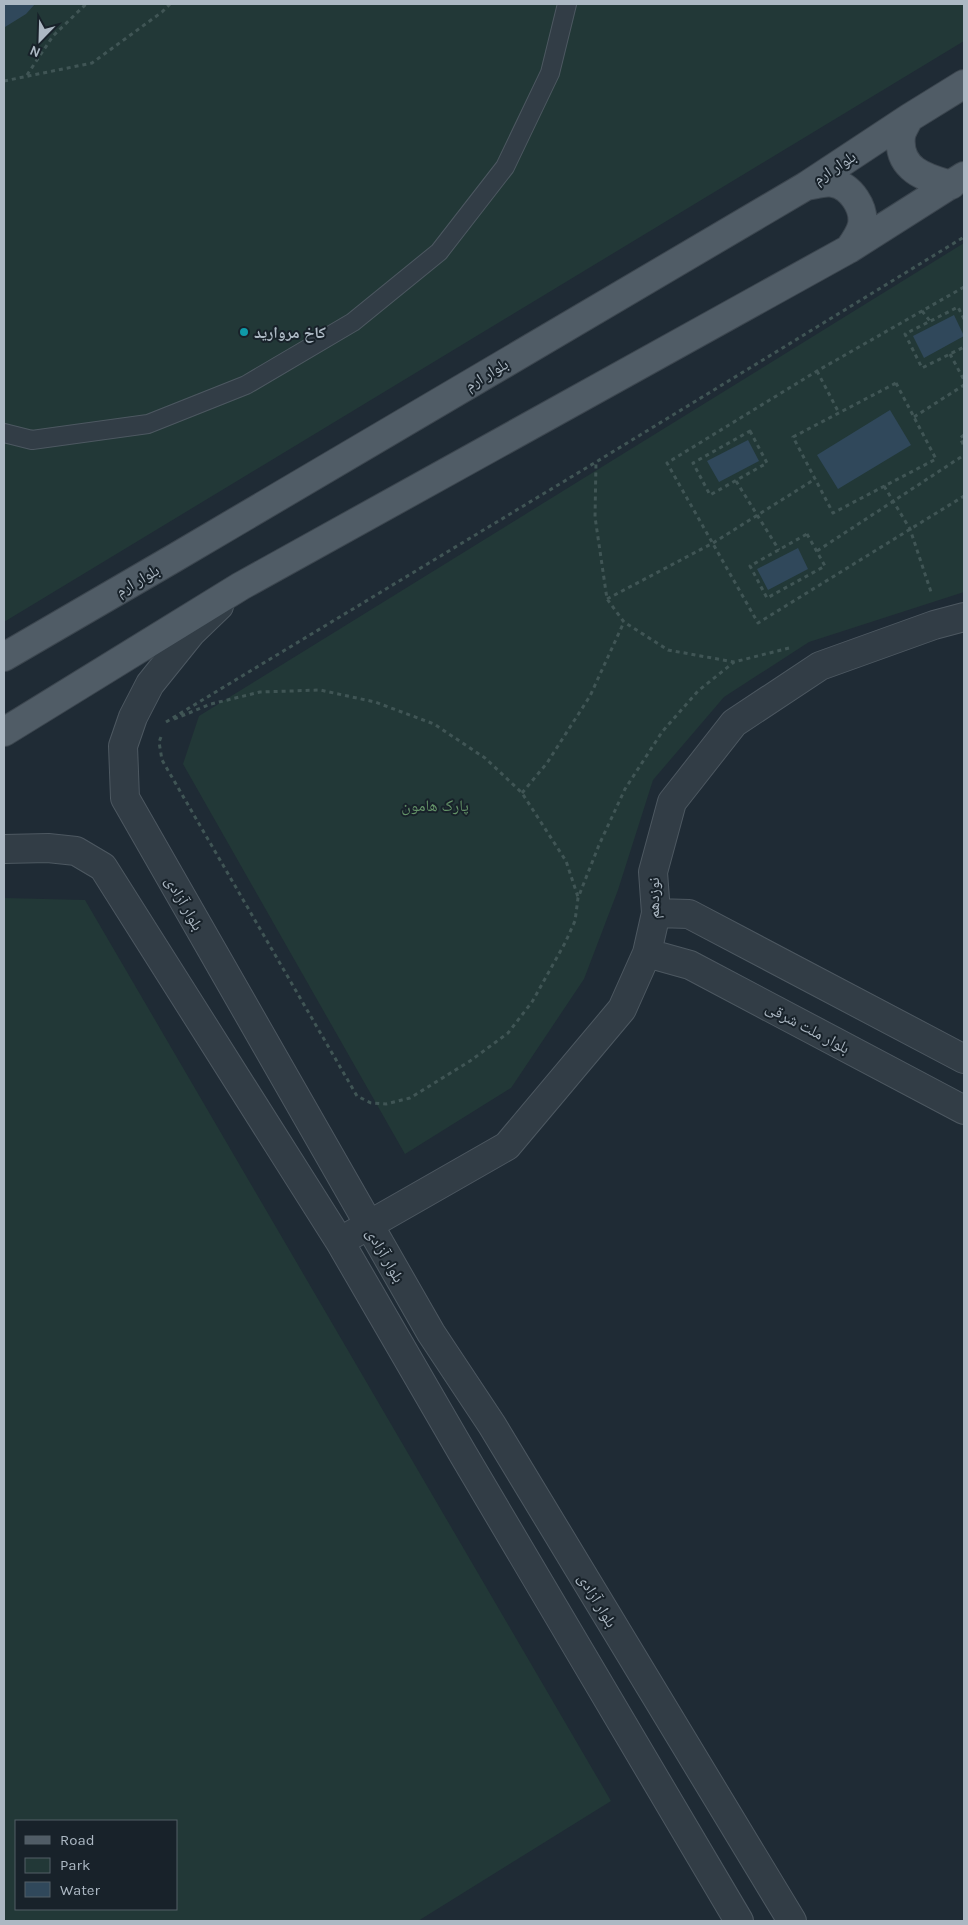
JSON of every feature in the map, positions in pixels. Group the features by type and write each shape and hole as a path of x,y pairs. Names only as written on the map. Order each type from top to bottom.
{"main road":[{"name":"بلوار ارم","path":"4,657 176,558 806,186 964,84"},
{"path":"909,118 901,135 902,153 912,169 928,179 957,180"},
{"path":"4,732 241,586 849,249 957,180"},
{"path":"806,186 833,183 846,189 856,199 862,212 862,225 849,249"}],"street":[{"name":"بلوار آزادی","path":"241,586 191,633 150,684 123,746 125,798 431,1334 492,1425 792,1921"},
{"name":"نوزدهم","path":"340,1242 507,1146 622,1009 647,953 656,912 652,872 672,802 734,723 820,666 934,625 964,617"},
{"name":"بلوار آزادی","path":"4,849 48,848 76,851 103,867 340,1242 739,1921"},
{"path":"656,912 689,914 964,1059"},
{"name":"بلوار ملت شرقی","path":"647,953 690,965 964,1110"}],"lane":[{"path":"4,433 32,440 148,424 246,385 353,322 438,252 505,167 550,72 567,4"}],"path":[{"path":"27,76 53,36 86,4"},
{"path":"4,80 92,63 162,12 170,4"},
{"path":"578,898 566,861 522,793 485,758 434,724 375,702 320,690 260,692 211,704 165,723 964,237"},
{"path":"964,287 817,371 667,463 758,623 964,496"},
{"path":"964,319 958,307 904,334 922,368 964,347"},
{"path":"922,311 930,321"},
{"path":"950,354 964,380"},
{"path":"817,371 839,413"},
{"path":"896,383 914,417 936,459 833,513 792,437 896,383"},
{"path":"914,417 964,385"},
{"path":"750,431 767,463 736,481 710,495 693,463 750,431"},
{"path":"964,435 960,438 964,446"},
{"path":"817,551 964,455"},
{"path":"596,462 594,517 607,598 624,622 668,650 734,662"},
{"path":"607,598 713,543 815,479"},
{"path":"736,481 779,550"},
{"path":"884,486 910,529 934,600"},
{"path":"807,534 817,551 825,566 768,598 750,566 807,534"},
{"path":"522,793 547,763 590,696 624,622"},
{"path":"162,732 160,742 162,760 357,1096 371,1103 386,1104 410,1098 470,1061 508,1033 532,1002 565,943 575,921 578,898 599,845 625,789 662,732 698,690 734,662 791,647"}],"green space":[{"name":"کاخ مروارید","path":"4,4 964,4 964,41 4,622"},
{"name":"پارک هامون","path":"964,243 964,592 809,642 724,697 653,780 618,890 584,979 511,1088 405,1154 183,764 199,716"},
{"path":"4,898 85,900 611,1801 418,1921 4,1921"}],"water":[{"path":"4,4 35,4 26,14 5,27"},
{"path":"954,315 964,336 924,358 913,336"},
{"path":"890,410 911,445 838,489 817,455"},
{"path":"748,440 759,461 719,482 707,461"},
{"path":"798,548 808,569 768,590 757,569"}],"place":[{"name":"کاخ مروارید","path":"244,332"}]}
